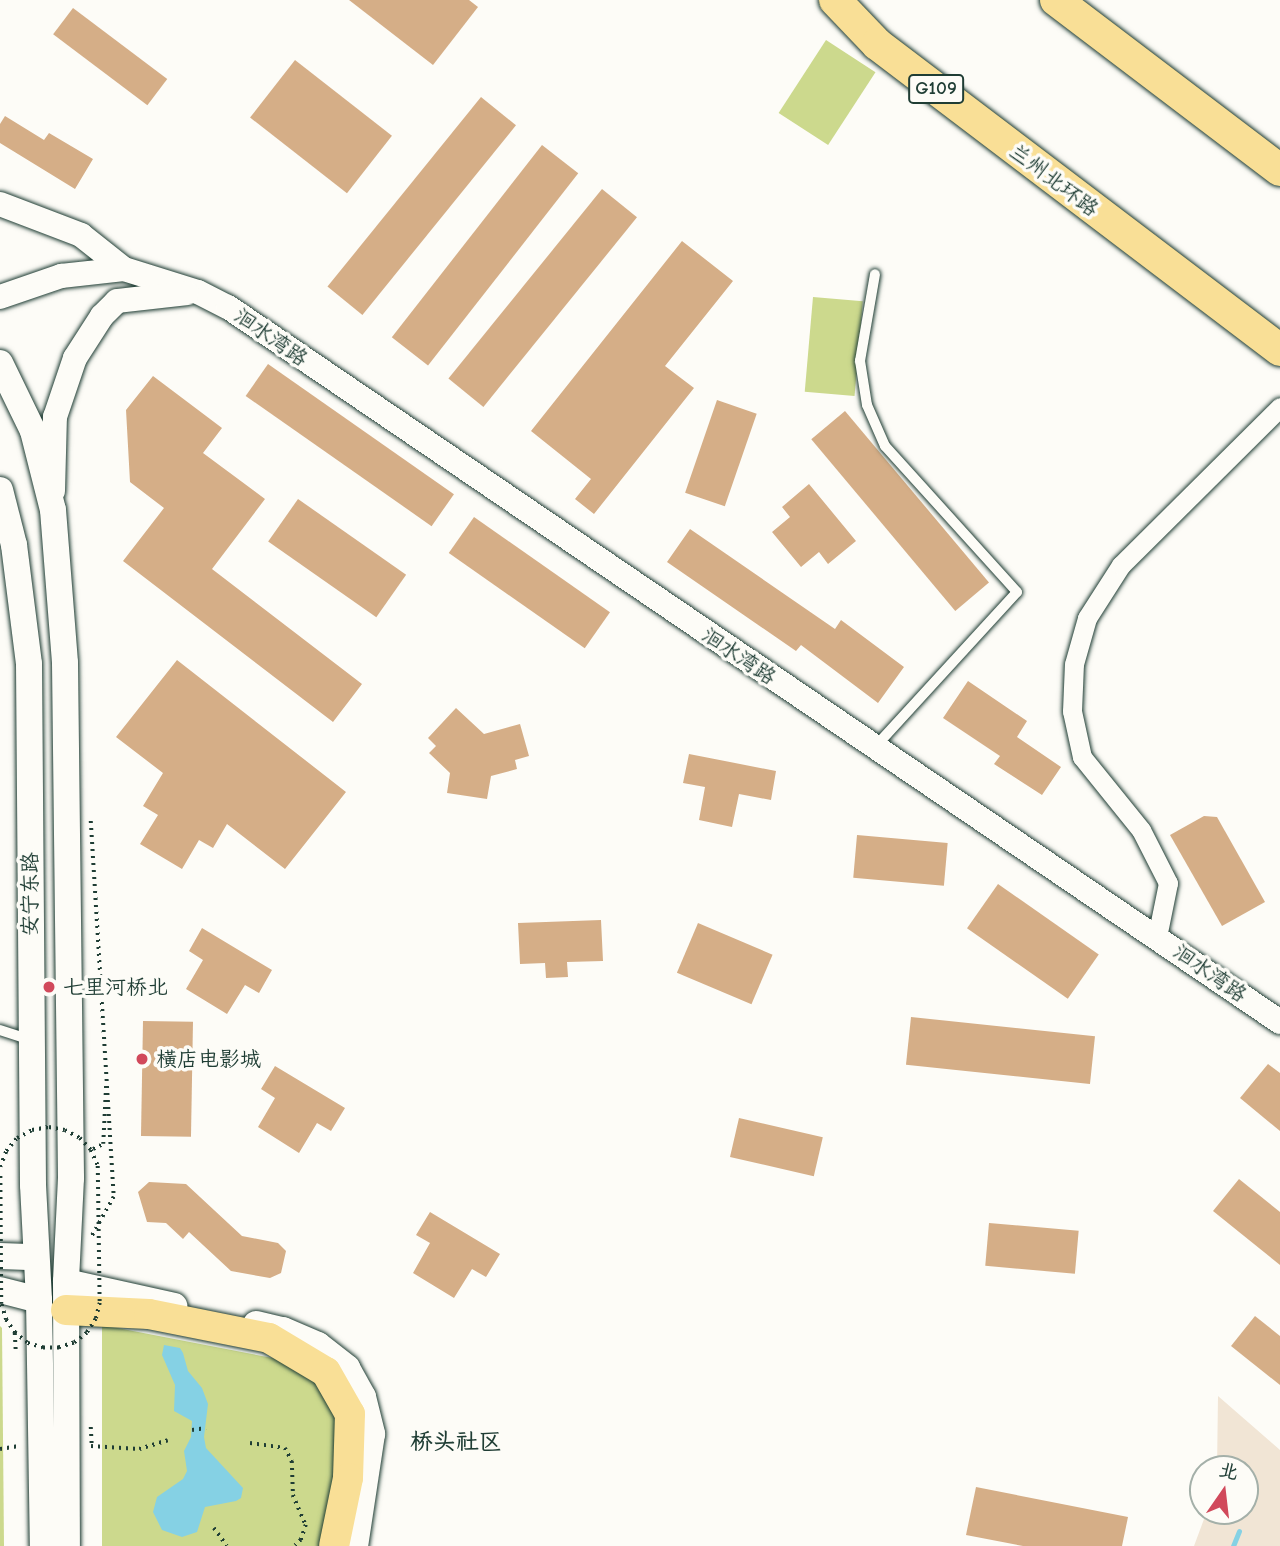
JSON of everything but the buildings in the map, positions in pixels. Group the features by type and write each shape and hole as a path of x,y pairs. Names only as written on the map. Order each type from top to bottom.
{"highway":[{"name":"兰州北环路","path":"835,0 877,44 1280,350"},
{"path":"1064,5 1270,163"}],"main road":[{"path":"0,363 33,431 53,510 65,663 71,1178 57,1297 43,1546"},
{"name":"安宁东路","path":"0,490 14,545 29,664 35,1257 57,1297"},
{"path":"0,1256 35,1257"},
{"path":"0,1290 283,1330 318,1345 347,1368 363,1397 372,1434 355,1546"},
{"path":"57,1297 66,1546"},
{"path":"57,1297 269,1338 326,1372 350,1414 348,1478 334,1546"}],"street":[{"name":"洄水湾路","path":"0,204 80,235 124,269 198,292 229,307 1280,1022"},
{"name":"洄水湾路","path":"0,297 61,276 124,269"},
{"path":"53,510 55,417 75,358 102,316 117,301 198,292"},
{"path":"1157,937 1168,883 1141,830 1082,757 1072,711 1074,664 1087,618 1121,565 1280,407"}],"lane":[{"path":"874,748 1017,592 886,446 867,405 860,361 876,274"},
{"path":"0,1030 32,1040"}],"path":[{"path":"87,1245 114,1197 91,819"},
{"path":"91,1150 103,1144 106,1083"},
{"path":"0,1167 6,1151 17,1138 32,1130 48,1127 73,1134 91,1150 98,1166 100,1303 96,1319 87,1333 75,1343 59,1348 43,1348 27,1343 15,1333 6,1320 2,1304 0,1175"},
{"path":"192,1430 206,1427"},
{"path":"92,1446 139,1449 168,1440"},
{"path":"250,1443 285,1448 292,1461 293,1495 306,1525 301,1540 295,1546"},
{"path":"0,1449 20,1446"},
{"path":"215,1528 227,1546"}],"shaded area":[{"path":"1218,1396 1280,1450 1280,1546 1194,1546 1202,1525 1259,1525 1259,1455 1217,1455"}],"green space":[{"path":"826,40 875,72 828,145 779,113"},
{"path":"813,297 863,301 855,396 805,392"},
{"path":"102,1325 288,1361 312,1375 342,1423 324,1546 102,1546"},
{"path":"0,1326 2,1328 4,1546 0,1546"}],"water":[{"path":"164,1345 180,1348 188,1371 202,1388 208,1404 204,1437 206,1448 243,1488 241,1498 236,1501 205,1507 197,1532 182,1537 162,1530 153,1512 157,1497 183,1479 187,1471 184,1451 191,1437 192,1421 174,1411 175,1385 162,1355"}],"waterway":[{"path":"1233,1546 1239,1531"}],"place":[{"name":"七里河桥北","path":"49,987"},
{"name":"横店电影城","path":"142,1059"}],"district":[{"name":"桥头社区","path":"456,1442"}]}
